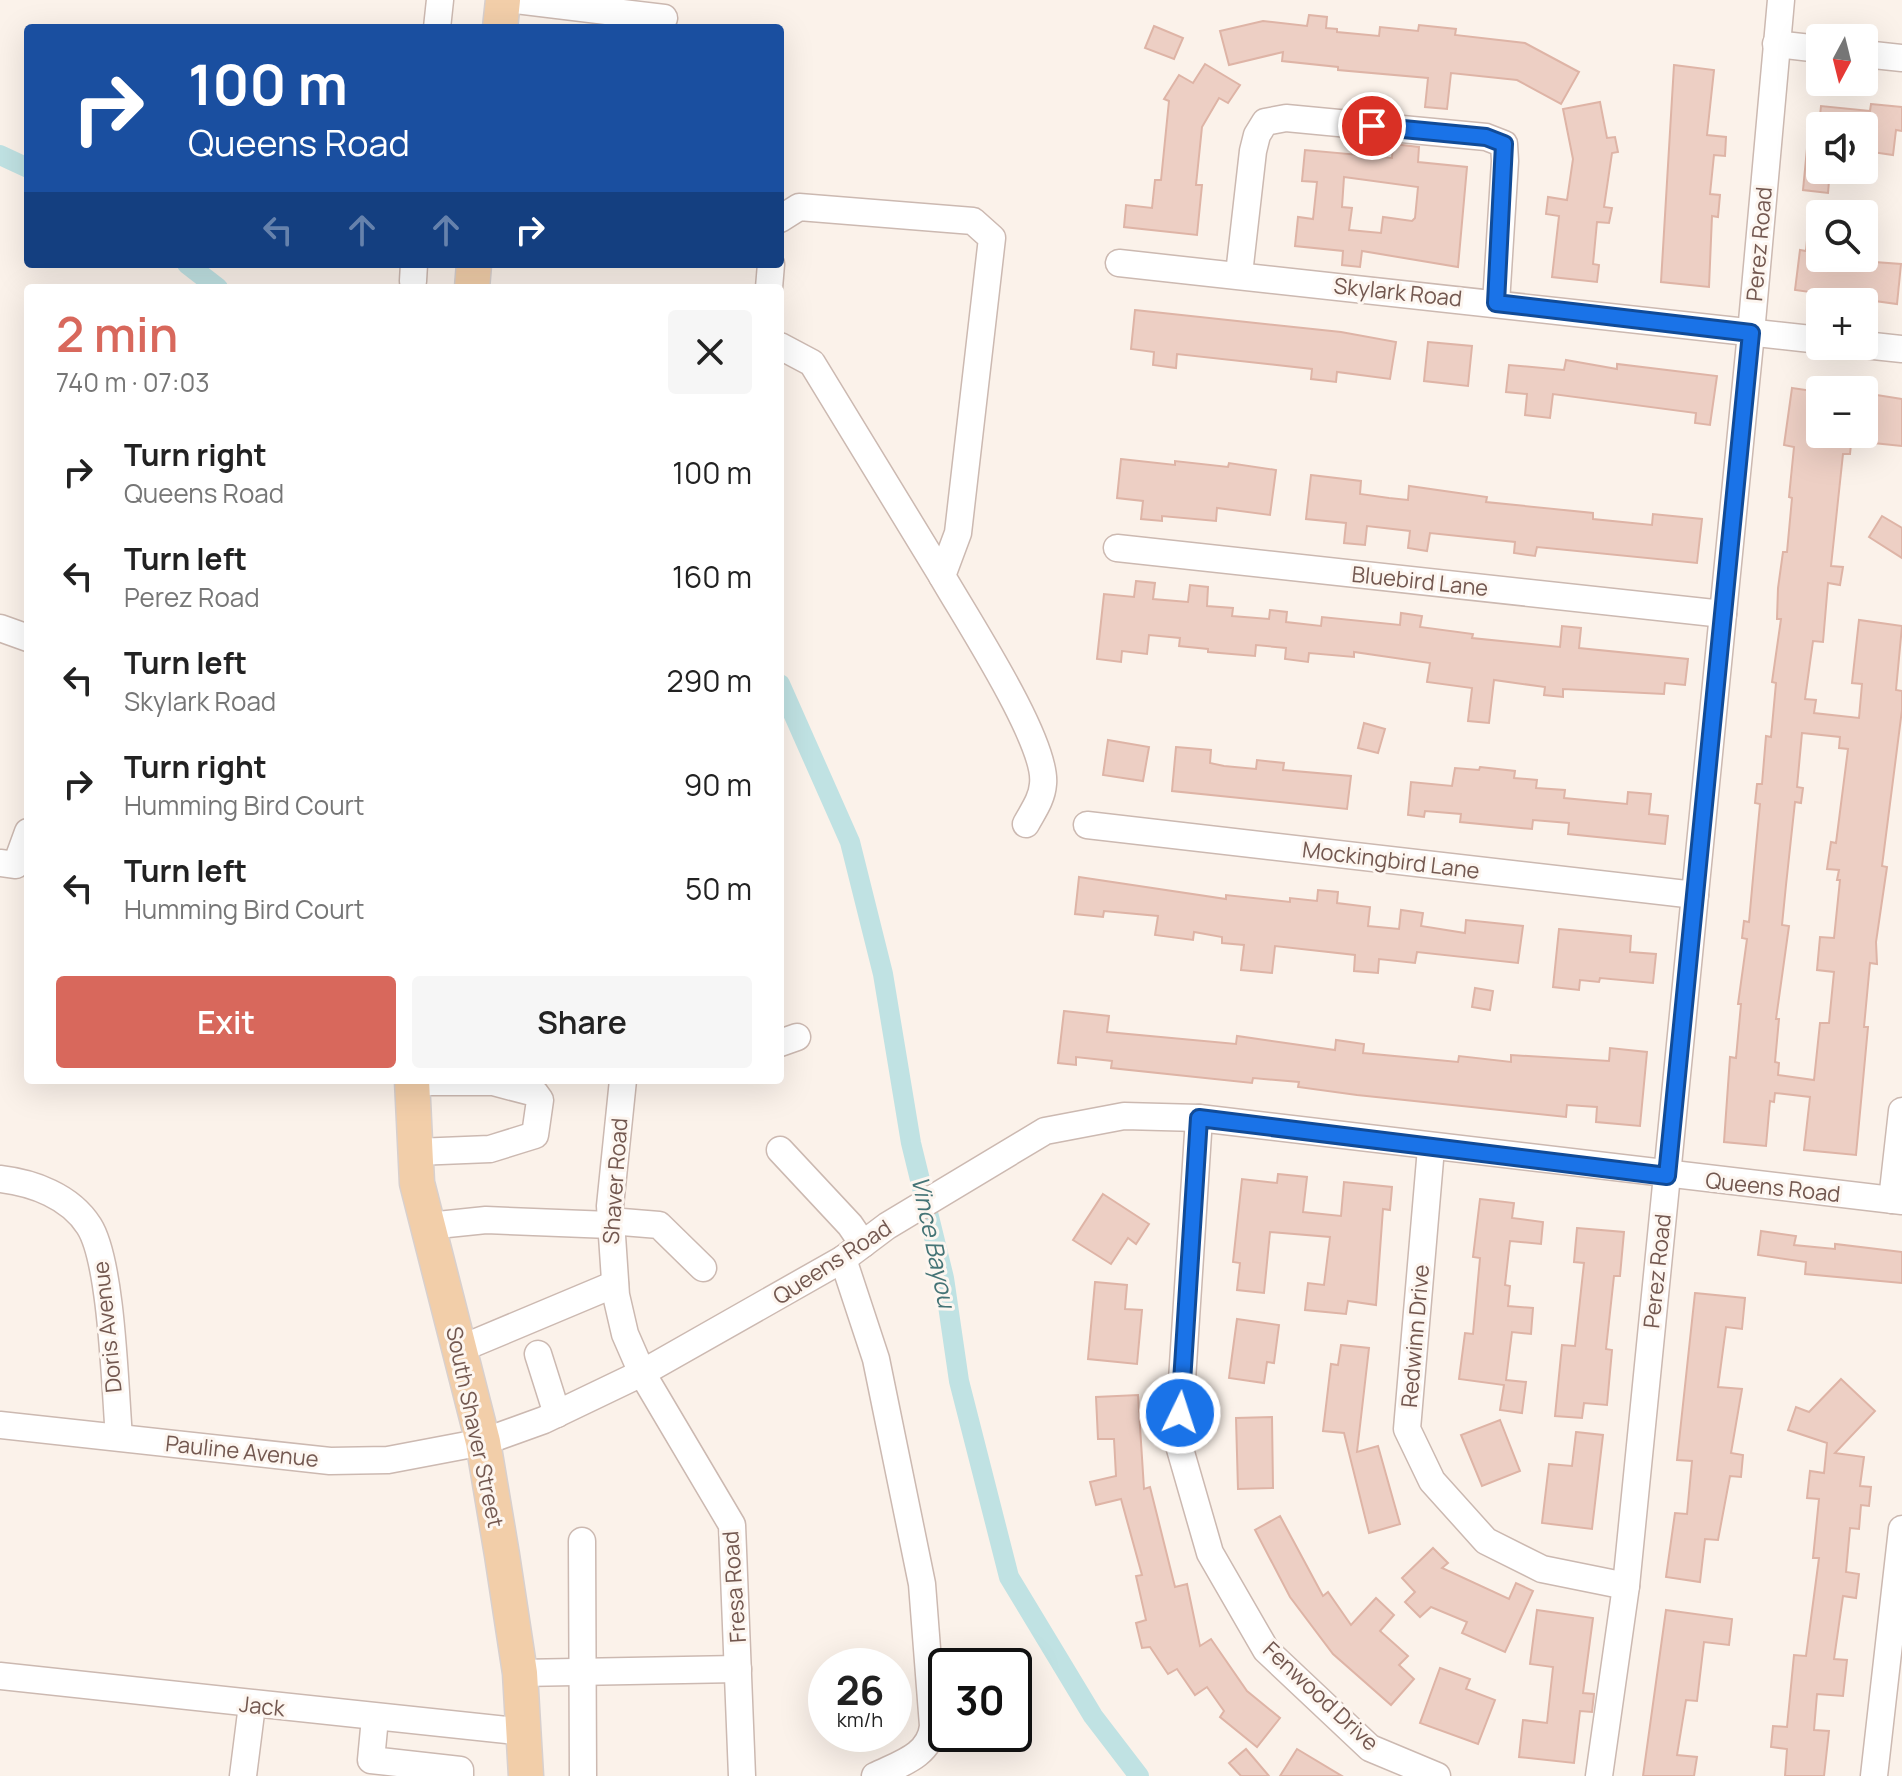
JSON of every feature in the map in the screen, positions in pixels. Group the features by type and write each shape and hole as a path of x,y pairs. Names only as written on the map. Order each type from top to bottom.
{"main road":[{"path":"500,24 503,0"},
{"name":"South Shaver Street","path":"412,1084 417,1183 483,1442 520,1673 526,1776"}],"street":[{"path":"437,24 440,0"},
{"path":"516,0 664,18"},
{"name":"Perez Road","path":"1599,1776 1626,1586 1751,333 1781,0"},
{"path":"1776,44 1806,47"},
{"path":"1878,55 1902,58"},
{"path":"1239,274 1253,151 1265,122 1286,118 1486,137 1504,144 1496,303"},
{"path":"784,216 799,207 973,221 992,238 958,533 942,576"},
{"name":"Skylark Road","path":"1119,263 1806,339"},
{"path":"1878,346 1902,349"},
{"path":"784,348 812,363 942,576 1036,745 1044,782 1039,801 1026,824"},
{"name":"Bluebird Lane","path":"1117,548 1723,614"},
{"path":"0,628 24,637"},
{"name":"Mockingbird Lane","path":"1087,825 1695,895"},
{"path":"0,863 16,865 24,843"},
{"path":"416,1152 490,1149 535,1135 540,1100 535,1093 501,1084"},
{"name":"Shaver Road","path":"623,1084 610,1223 615,1284 625,1334 642,1373"},
{"path":"1897,1200 1902,1111"},
{"name":"Queens Road","path":"483,1442 557,1414 642,1373 853,1252 887,1226 1045,1131 1124,1116 1199,1118 1667,1176 1897,1200"},
{"name":"Fenwood Drive","path":"1199,1118 1178,1442 1210,1553 1266,1650 1370,1748 1437,1776"},
{"name":"Redwinn Drive","path":"1431,1148 1407,1429 1432,1481 1486,1541 1542,1569 1626,1586"},
{"path":"780,1150 850,1225 922,1584 933,1726 927,1746 917,1756 875,1776"},
{"name":"Doris Avenue","path":"0,1179 42,1187 89,1226 102,1261 119,1437"},
{"path":"428,1226 486,1220 659,1225 703,1268"},
{"path":"460,1349 533,1335 615,1284"},
{"path":"533,1335 557,1414"},
{"name":"Fresa Road","path":"642,1373 732,1525 742,1776"},
{"name":"Pauline Avenue","path":"0,1425 330,1461 388,1460 483,1442"},
{"path":"1874,1776 1893,1699 1902,1529"},
{"path":"582,1541 583,1776"},
{"path":"520,1673 738,1669"},
{"name":"Jack","path":"0,1676 525,1732"},
{"path":"243,1776 252,1705"},
{"path":"375,1718 370,1768 460,1773 465,1727"}],"building":[{"path":"1309,15 1327,17 1326,28 1337,29 1337,32 1379,36 1380,27 1418,31 1419,25 1456,29 1455,35 1525,43 1579,72 1561,104 1517,80 1451,73 1447,109 1425,107 1428,78 1338,70 1338,67 1282,61 1283,52 1229,65 1220,31 1263,21 1307,26"},
{"path":"1154,26 1183,38 1174,59 1145,48"},
{"path":"1205,64 1240,85 1228,103 1219,98 1202,127 1196,185 1202,185 1197,235 1124,227 1126,205 1152,208 1155,180 1161,180 1169,101 1164,99 1179,75 1193,83"},
{"path":"1674,65 1714,70 1707,135 1726,137 1725,156 1714,155 1710,194 1720,195 1718,217 1712,216 1709,287 1661,282"},
{"path":"1600,102 1607,138 1615,137 1618,152 1612,153 1604,207 1612,208 1609,223 1597,222 1593,264 1599,265 1597,282 1552,277 1559,216 1546,214 1548,197 1567,200 1573,159 1563,109"},
{"path":"1871,104 1902,107 1902,131 1896,130 1893,155 1878,153 1878,112 1820,112 1821,106 1870,111"},
{"path":"1393,144 1419,147 1418,162 1467,167 1458,267 1362,251 1360,267 1342,265 1343,251 1295,246 1298,217 1313,219 1317,182 1302,181 1305,150 1392,158","holes":["1344,177 1418,187 1415,218 1412,221 1383,217 1381,233 1349,230 1352,208 1342,207"]},
{"path":"1806,159 1806,184 1829,184 1828,193 1803,190"},
{"path":"1800,250 1806,251 1806,272 1878,272 1878,262 1901,264 1897,304 1878,301 1878,288 1795,290"},
{"path":"1135,310 1341,332 1396,342 1390,379 1337,372 1336,382 1311,379 1312,369 1177,354 1176,368 1153,365 1154,352 1131,349"},
{"path":"1428,342 1472,346 1468,386 1424,381"},
{"path":"1566,360 1617,369 1617,364 1717,376 1710,425 1695,423 1696,413 1553,394 1550,418 1525,415 1527,394 1506,392 1509,365 1564,370"},
{"path":"1792,388 1806,390 1806,448 1851,448 1850,454 1843,454 1831,566 1843,567 1840,585 1828,583 1823,642 1813,641 1805,699 1816,700 1814,713 1859,718 1862,684 1852,683 1859,620 1902,626 1896,690 1902,691 1902,710 1882,866 1887,867 1876,942 1877,964 1870,963 1864,1027 1868,1027 1856,1155 1804,1150 1810,1097 1775,1093 1774,1102 1770,1101 1766,1146 1724,1142 1730,1057 1736,1058 1741,1004 1738,1004 1747,939 1742,938 1744,921 1749,922 1760,804 1755,803 1757,784 1762,784 1766,736 1771,737 1776,683 1772,682 1781,619 1777,619 1778,588 1783,552 1787,552 1794,447 1784,445","holes":["1802,733 1840,737 1839,748 1848,749 1836,843 1831,842 1827,869 1839,870 1837,880 1840,880 1834,938 1820,937 1817,970 1834,972 1829,1023 1820,1023 1814,1080 1778,1075 1779,1063 1775,1062 1779,1019 1776,1019 1789,926 1782,925 1795,802 1801,803 1803,788 1797,787"]},
{"path":"1878,395 1902,399 1902,446 1878,443"},
{"path":"1121,459 1228,467 1229,463 1276,470 1270,515 1217,508 1216,521 1162,516 1162,521 1141,519 1143,501 1117,498"},
{"path":"1311,475 1361,481 1360,494 1389,498 1408,500 1409,486 1487,497 1486,502 1593,513 1593,519 1652,525 1653,514 1702,519 1697,563 1537,547 1535,556 1514,553 1515,542 1430,533 1427,551 1408,548 1410,531 1367,526 1365,545 1344,543 1346,523 1306,519"},
{"path":"1882,516 1902,528 1902,558 1869,537"},
{"path":"1136,581 1155,583 1153,599 1188,602 1190,585 1208,587 1207,606 1233,608 1232,616 1269,619 1270,610 1287,612 1286,622 1321,626 1322,617 1400,625 1401,613 1422,616 1420,627 1473,634 1472,638 1560,647 1562,626 1581,628 1579,648 1688,659 1685,685 1665,683 1664,694 1563,689 1563,697 1544,695 1545,687 1494,680 1489,723 1468,721 1472,688 1427,682 1430,663 1354,652 1354,657 1309,653 1308,662 1285,659 1286,648 1256,645 1255,656 1208,652 1208,649 1179,646 1180,638 1149,635 1147,654 1122,651 1121,662 1097,659 1104,594 1134,597"},
{"path":"1364,723 1385,729 1378,753 1358,748"},
{"path":"1108,740 1149,747 1143,781 1103,775"},
{"path":"1176,747 1211,750 1210,763 1224,766 1256,769 1257,760 1284,763 1283,770 1351,776 1347,809 1172,791"},
{"path":"1480,767 1515,771 1514,778 1537,780 1536,788 1565,790 1564,798 1627,804 1628,792 1651,794 1649,814 1668,816 1665,844 1568,834 1569,823 1533,820 1532,829 1460,822 1461,814 1425,811 1424,817 1408,815 1411,782 1452,786 1455,768 1479,770"},
{"path":"1079,877 1226,899 1226,895 1290,902 1290,898 1317,901 1318,890 1338,892 1337,903 1370,907 1368,926 1399,929 1401,910 1423,913 1421,926 1465,933 1466,920 1523,926 1518,963 1417,952 1415,963 1379,959 1378,973 1354,971 1355,955 1275,946 1272,973 1241,970 1244,945 1222,943 1222,937 1194,932 1193,940 1155,935 1158,916 1104,911 1103,917 1075,914"},
{"path":"1559,929 1631,936 1630,952 1656,954 1653,983 1600,978 1599,982 1580,980 1579,990 1553,987"},
{"path":"1475,988 1493,991 1490,1010 1472,1007"},
{"path":"1064,1011 1109,1016 1107,1032 1236,1044 1237,1036 1335,1050 1336,1040 1364,1044 1363,1053 1458,1062 1459,1056 1511,1062 1511,1055 1609,1061 1610,1048 1647,1052 1640,1126 1596,1122 1597,1107 1567,1105 1566,1117 1357,1095 1298,1087 1299,1082 1253,1078 1252,1083 1111,1068 1112,1061 1076,1057 1076,1065 1058,1063"},
{"path":"1278,1174 1307,1177 1303,1212 1341,1216 1344,1182 1392,1187 1390,1210 1383,1209 1376,1305 1348,1301 1346,1314 1305,1310 1308,1283 1324,1285 1330,1237 1270,1232 1264,1293 1237,1290 1240,1263 1233,1262 1242,1179 1277,1183"},
{"path":"1103,1194 1149,1224 1136,1244 1128,1238 1111,1264 1073,1240"},
{"path":"1480,1199 1514,1203 1512,1218 1543,1222 1541,1244 1510,1241 1505,1285 1510,1286 1508,1306 1533,1308 1531,1334 1512,1332 1506,1380 1526,1382 1522,1413 1500,1410 1504,1385 1459,1379 1465,1333 1473,1334 1480,1258 1473,1257"},
{"path":"1577,1228 1624,1232 1620,1276 1614,1276 1606,1349 1612,1350 1607,1405 1584,1403 1582,1418 1555,1416 1562,1345 1575,1346 1584,1263 1574,1262"},
{"path":"1761,1231 1796,1236 1794,1245 1835,1249 1835,1244 1902,1252 1902,1283 1805,1274 1806,1262 1758,1255"},
{"path":"1095,1282 1127,1285 1125,1309 1142,1310 1137,1364 1088,1359"},
{"path":"1695,1293 1745,1298 1742,1329 1726,1327 1718,1387 1742,1389 1731,1453 1743,1455 1741,1477 1730,1476 1718,1540 1705,1539 1700,1582 1666,1577 1675,1513 1687,1514 1692,1461 1677,1460"},
{"path":"1237,1319 1279,1325 1274,1363 1267,1362 1264,1383 1229,1378"},
{"path":"1341,1345 1369,1348 1357,1452 1378,1446 1400,1524 1369,1533 1344,1433 1323,1431 1331,1364 1338,1365"},
{"path":"1841,1379 1875,1411 1835,1453 1864,1457 1860,1486 1871,1487 1869,1506 1861,1505 1859,1529 1850,1528 1846,1572 1859,1574 1856,1598 1843,1596 1834,1659 1847,1660 1843,1696 1817,1694 1814,1730 1829,1731 1824,1776 1785,1776 1787,1749 1771,1747 1773,1726 1787,1727 1794,1655 1806,1656 1819,1558 1813,1558 1819,1499 1807,1498 1810,1471 1824,1473 1827,1443 1788,1430 1796,1407 1809,1412"},
{"path":"1138,1395 1144,1489 1150,1487 1175,1587 1187,1584 1200,1646 1211,1639 1247,1691 1280,1718 1257,1747 1220,1717 1224,1711 1207,1687 1195,1695 1177,1669 1168,1674 1150,1647 1142,1648 1136,1623 1146,1620 1136,1576 1142,1575 1121,1499 1096,1505 1090,1482 1116,1476 1114,1439 1098,1439 1096,1397"},
{"path":"1272,1417 1273,1488 1238,1489 1236,1418"},
{"path":"1500,1420 1520,1471 1482,1486 1461,1435"},
{"path":"1576,1432 1603,1435 1592,1529 1542,1523 1549,1464 1572,1466"},
{"path":"1280,1516 1323,1596 1328,1592 1351,1625 1376,1598 1394,1615 1380,1631 1408,1656 1399,1665 1414,1679 1391,1705 1333,1654 1290,1597 1255,1530"},
{"path":"1433,1548 1448,1563 1442,1568 1509,1599 1516,1583 1533,1591 1505,1652 1462,1633 1467,1622 1431,1607 1420,1617 1405,1602 1415,1592 1402,1578"},
{"path":"1537,1610 1593,1618 1583,1693 1594,1694 1592,1712 1580,1711 1574,1763 1519,1757 1523,1720 1547,1723 1553,1667 1530,1664"},
{"path":"1666,1610 1732,1619 1729,1645 1704,1642 1697,1701 1686,1700 1677,1755 1697,1757 1694,1776 1643,1776"},
{"path":"1440,1668 1470,1679 1466,1689 1495,1700 1478,1744 1420,1723"},
{"path":"1246,1749 1269,1776 1241,1776 1229,1763"},
{"path":"1297,1749 1342,1776 1280,1776"}],"waterway":[{"name":"Vince Bayou","path":"0,155 24,166"},
{"name":"Vince Bayou","path":"192,268 213,284"},
{"name":"Vince Bayou","path":"784,693 850,842 883,974 911,1143 944,1278 959,1381 1009,1577 1093,1716 1139,1776"}],"route":[{"path":"1180,1413 1199,1118 1667,1176 1751,333 1496,303 1504,144 1486,137 1372,126"}]}
